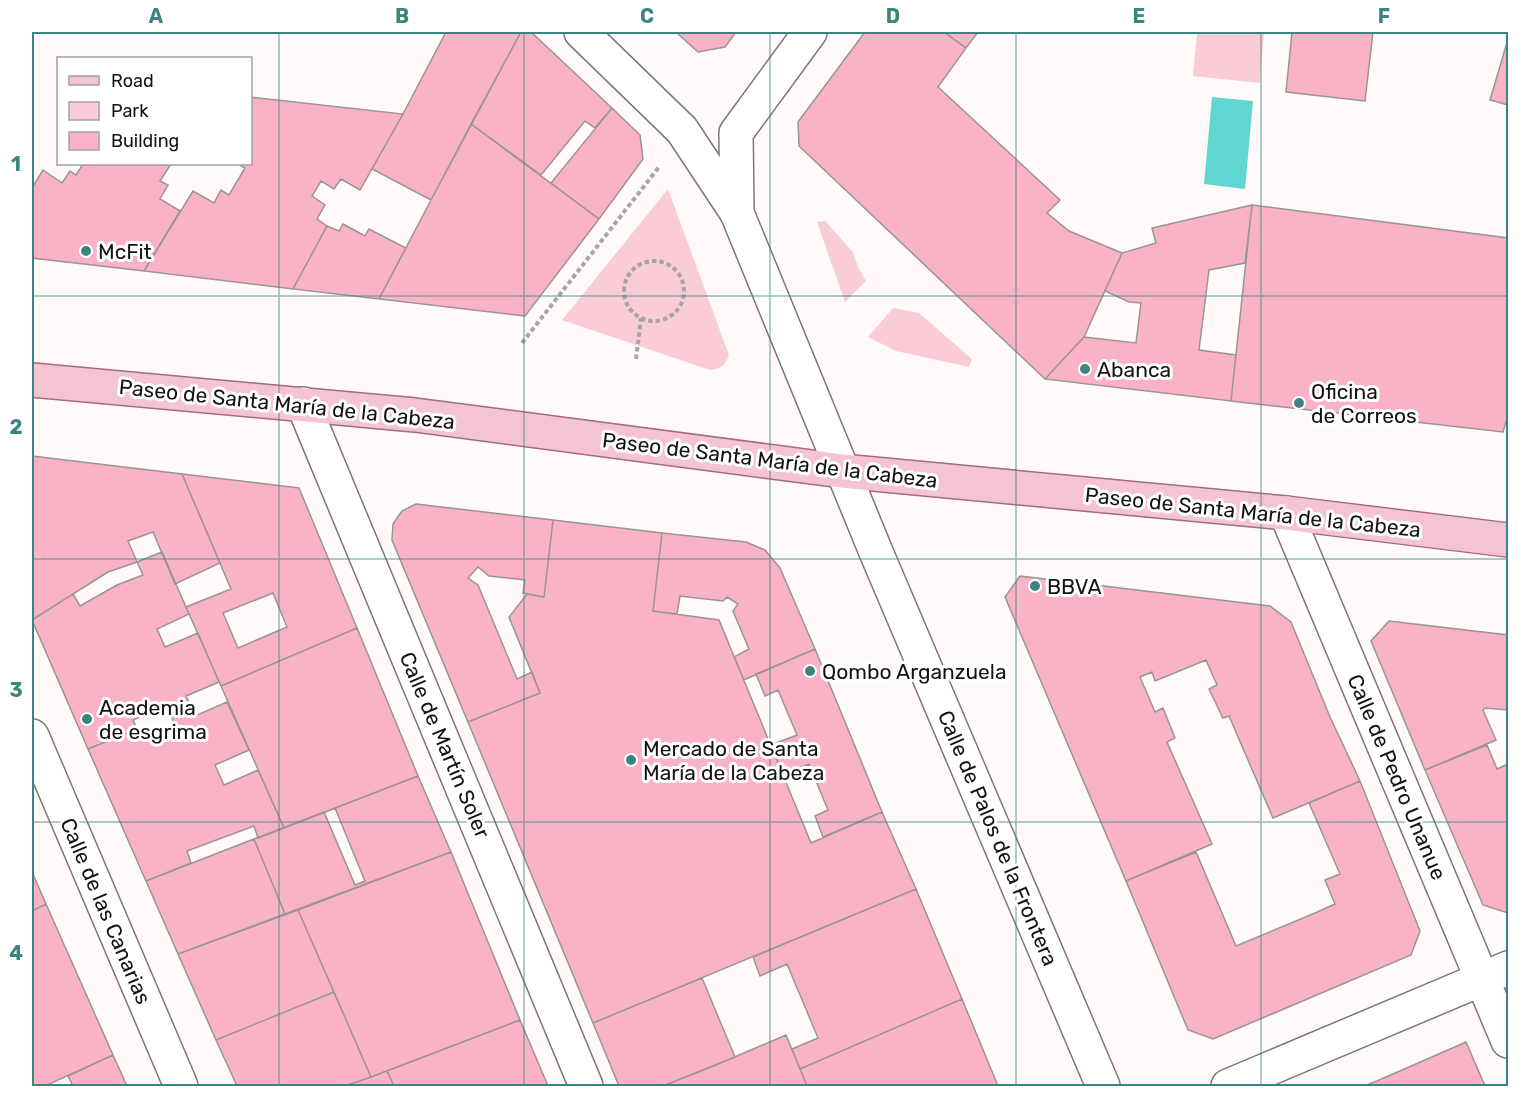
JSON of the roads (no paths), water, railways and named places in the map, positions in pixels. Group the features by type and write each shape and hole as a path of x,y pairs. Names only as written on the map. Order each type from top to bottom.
{"main road":[{"name":"Paseo de Santa María de la Cabeza","path":"32,380 415,415 842,471 1286,513 1509,540"}],"street":[{"name":"Calle de Palos de la Frontera","path":"580,32 682,130 737,213 842,471 1103,1086"},
{"path":"737,213 736,133 810,32"},
{"name":"Calle de Martín Soler","path":"303,404 586,1086"},
{"name":"Calle de Pedro Unanue","path":"1286,513 1495,973 1509,1041"},
{"name":"Calle de las Canarias","path":"32,736 180,1086"},
{"path":"1228,1086 1495,973"}],"water":[{"path":"1212,97 1253,101 1245,189 1204,184"}],"place":[{"name":"McFit","path":"86,251"},
{"name":"Abanca","path":"1085,369"},
{"name":"Oficina de Correos","path":"1299,403"},
{"name":"BBVA","path":"1035,586"},
{"name":"Qombo Arganzuela","path":"810,671"},
{"name":"Academia de esgrima","path":"87,719"},
{"name":"Mercado de Santa María de la Cabeza","path":"631,760"}]}
